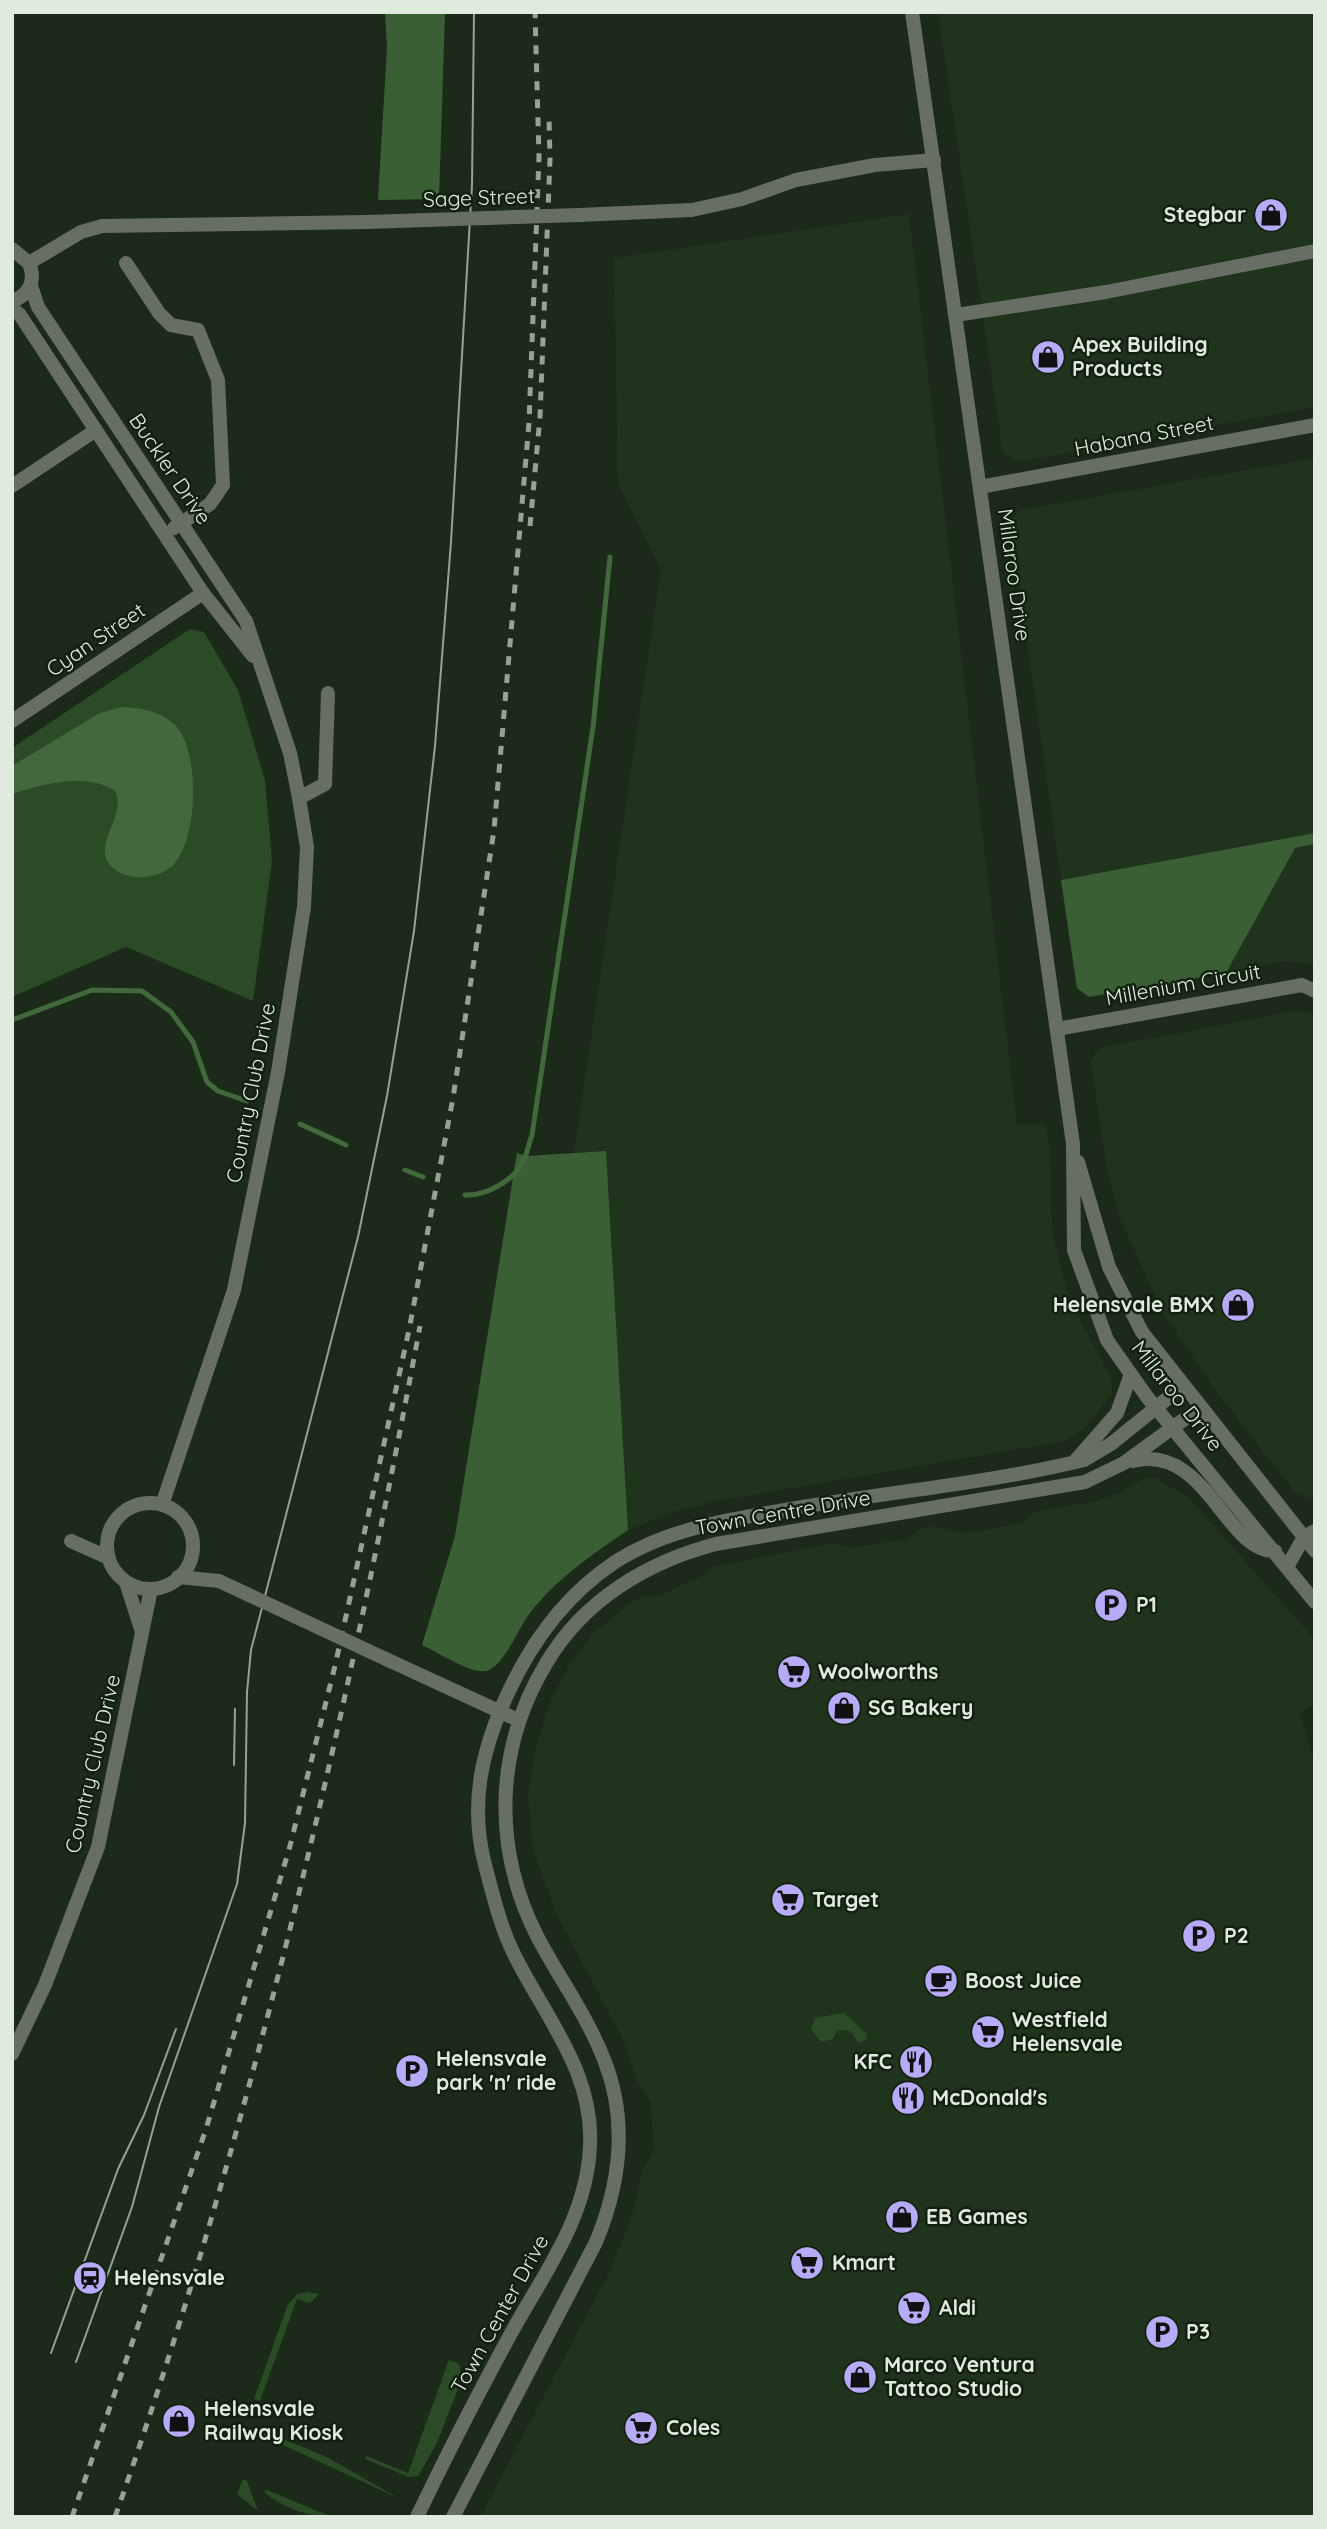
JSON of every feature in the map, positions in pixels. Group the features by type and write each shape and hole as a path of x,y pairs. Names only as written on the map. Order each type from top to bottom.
{"street":[{"name":"Millaroo Drive","path":"912,12 1073,1144 1073,1250 1107,1340 1155,1407 1315,1602"},
{"name":"Sage Street","path":"29,262 81,232 102,226 368,222 692,209 742,199 796,180 876,165 934,160"},
{"path":"12,250 29,262"},
{"path":"956,315 1106,292 1315,251"},
{"name":"Buckler Drive","path":"29,262 31,286 38,307 246,621 290,754 299,798"},
{"path":"126,263 159,313 171,325 198,330 218,380 223,485 210,504 164,535"},
{"path":"12,301 21,298 31,286"},
{"name":"Buckler Drive","path":"12,308 20,315 203,593 248,647 265,678"},
{"name":"Habana Street","path":"980,487 1315,425"},
{"path":"12,486 96,430"},
{"name":"Cyan Street","path":"12,721 203,593"},
{"path":"299,798 325,783 328,693"},
{"name":"Country Club Drive","path":"162,1505 234,1290 278,1072 304,907 307,847 299,798"},
{"name":"Millenium Circuit","path":"1057,1029 1302,985 1315,991"},
{"name":"Millaroo Drive","path":"1073,1144 1109,1267 1142,1332 1201,1407 1309,1534 1315,1551"},
{"path":"1074,1462 1117,1413 1131,1374"},
{"name":"Town Centre Drive","path":"590,2122 574,2061 505,1934 483,1857 477,1807 480,1766 499,1712 526,1657 555,1617 593,1580 634,1552 674,1534 724,1520 1074,1462 1102,1449 1184,1385"},
{"name":"Town Centre Drive","path":"453,2517 599,2234 615,2189 619,2148 617,2113 605,2062 588,2025 537,1936 514,1877 506,1844 504,1800 518,1720 549,1659 576,1623 608,1594 668,1559 716,1544 1085,1482 1124,1463 1201,1407"},
{"path":"1124,1463 1151,1456 1179,1468 1203,1487 1251,1543 1265,1552 1275,1551"},
{"path":"932,1486 943,1491 981,1487 995,1497"},
{"path":"126,1582 151,1589 170,1584 178,1577 191,1559 191,1532 179,1514 162,1505 142,1503 129,1508 115,1519 108,1537 111,1565 126,1582 144,1637"},
{"path":"1287,1567 1309,1534"},
{"path":"108,1537 71,1541 109,1558"},
{"path":"191,1559 219,1581 518,1720"},
{"path":"178,1577 219,1581"},
{"name":"Country Club Drive","path":"12,2054 45,1985 98,1847 144,1637 151,1589"},
{"name":"Town Center Drive","path":"417,2517 508,2337 564,2244 587,2173 590,2122"}],"shaded area":[{"path":"385,12 445,12 439,199 378,200 387,47"},
{"path":"938,12 1315,12 1315,407 1029,460 1015,460 1003,453"},
{"path":"909,214 1017,1125 1046,1124 1050,1153 1052,1231 1064,1280 1074,1309 1111,1377 1112,1393 1085,1429 1065,1441 717,1501 677,1511 628,1530 606,1151 574,1153 661,569 618,483 614,258"},
{"path":"1315,458 1315,833 1061,880 1010,520 1021,510"},
{"path":"190,629 204,632 238,690 265,780 272,861 253,1001 126,947 12,997 12,748"},
{"path":"122,707 151,711 170,721 184,738 189,755 193,795 188,835 174,864 151,876 135,877 123,874 108,862 105,845 117,809 115,791 104,785 78,781 50,784 12,794 12,766 100,713"},
{"path":"1315,833 1315,844 1295,848 1226,973 1089,997 1077,988 1061,880"},
{"path":"1315,844 1315,964 1285,961 1226,973 1295,848"},
{"path":"1294,1011 1315,1014 1315,1497 1309,1498 1295,1492 1215,1390 1163,1313 1121,1221 1107,1170 1091,1062 1095,1052 1105,1047"},
{"path":"606,1151 628,1530 588,1558 551,1589 530,1613 499,1663 486,1671 472,1669 422,1645 455,1536 517,1153 527,1156"},
{"name":"Westfield Helensvale","path":"1146,1477 1157,1479 1188,1497 1315,1640 1315,1703 1300,1713 1315,1765 1315,2517 480,2517 609,2273 632,2215 642,2172 654,2150 651,2102 638,2083 625,2044 556,1913 533,1849 528,1798 535,1749 551,1700 569,1665 593,1634 626,1606 643,1596 655,1597 703,1576 711,1567 835,1543 850,1548 908,1539 920,1529 935,1526 967,1533 1024,1523 1036,1511 1097,1501 1121,1492"},
{"path":"844,2013 867,2034 866,2040 859,2043 850,2031 843,2030 837,2031 833,2039 821,2042 811,2029 815,2018"},
{"path":"298,2294 319,2294 310,2303 297,2299 260,2401 254,2399 288,2304"},
{"path":"449,2360 459,2364 462,2379 436,2445 418,2476 409,2477 365,2459 366,2456 408,2473"},
{"path":"258,2429 327,2457 400,2499 251,2430"},
{"path":"243,2479 247,2481 258,2511 237,2494"},
{"path":"267,2490 332,2517 296,2510 264,2492"}],"waterway":[{"path":"465,1195 490,1190 513,1175 523,1162 532,1135 593,727 610,557"},
{"path":"12,1020 92,990 142,991 171,1012 193,1042 207,1082 218,1091 247,1101"},
{"path":"300,1124 346,1145"},
{"path":"405,1170 423,1177"}],"tram line":[{"path":"76,2362 132,2207 159,2107 237,1884 245,1823 247,1692 251,1650 358,1237 387,1096 414,931 435,746 451,542 472,185 474,12"},
{"path":"234,1765 235,1709"},
{"path":"51,2353 118,2169 144,2115 176,2029"}],"railway":[{"path":"72,2517 206,2129 290,1846 335,1666 409,1330 453,1098 494,830 529,423 539,157 535,12"},
{"path":"530,526 540,417 550,159 549,117"},
{"path":"115,2517 209,2225 290,1928 360,1627 420,1326"}],"place":[{"name":"Stegbar","path":"1271,215"},
{"name":"Apex Building Products","path":"1048,357"},
{"name":"Helensvale BMX","path":"1238,1305"},
{"name":"P1","path":"1111,1605"},
{"name":"Woolworths","path":"794,1672"},
{"name":"SG Bakery","path":"844,1708"},
{"name":"Target","path":"788,1900"},
{"name":"P2","path":"1199,1936"},
{"name":"Boost Juice","path":"941,1981"},
{"name":"Westfield Helensvale","path":"988,2032"},
{"name":"KFC","path":"916,2062"},
{"name":"Helensvale park 'n' ride","path":"412,2071"},
{"name":"McDonald's","path":"908,2098"},
{"name":"EB Games","path":"902,2217"},
{"name":"Kmart","path":"807,2263"},
{"name":"Helensvale","path":"90,2278"},
{"name":"Aldi","path":"914,2308"},
{"name":"P3","path":"1162,2332"},
{"name":"Marco Ventura Tattoo Studio","path":"860,2377"},
{"name":"Helensvale Railway Kiosk","path":"179,2421"},
{"name":"Coles","path":"641,2428"}]}
